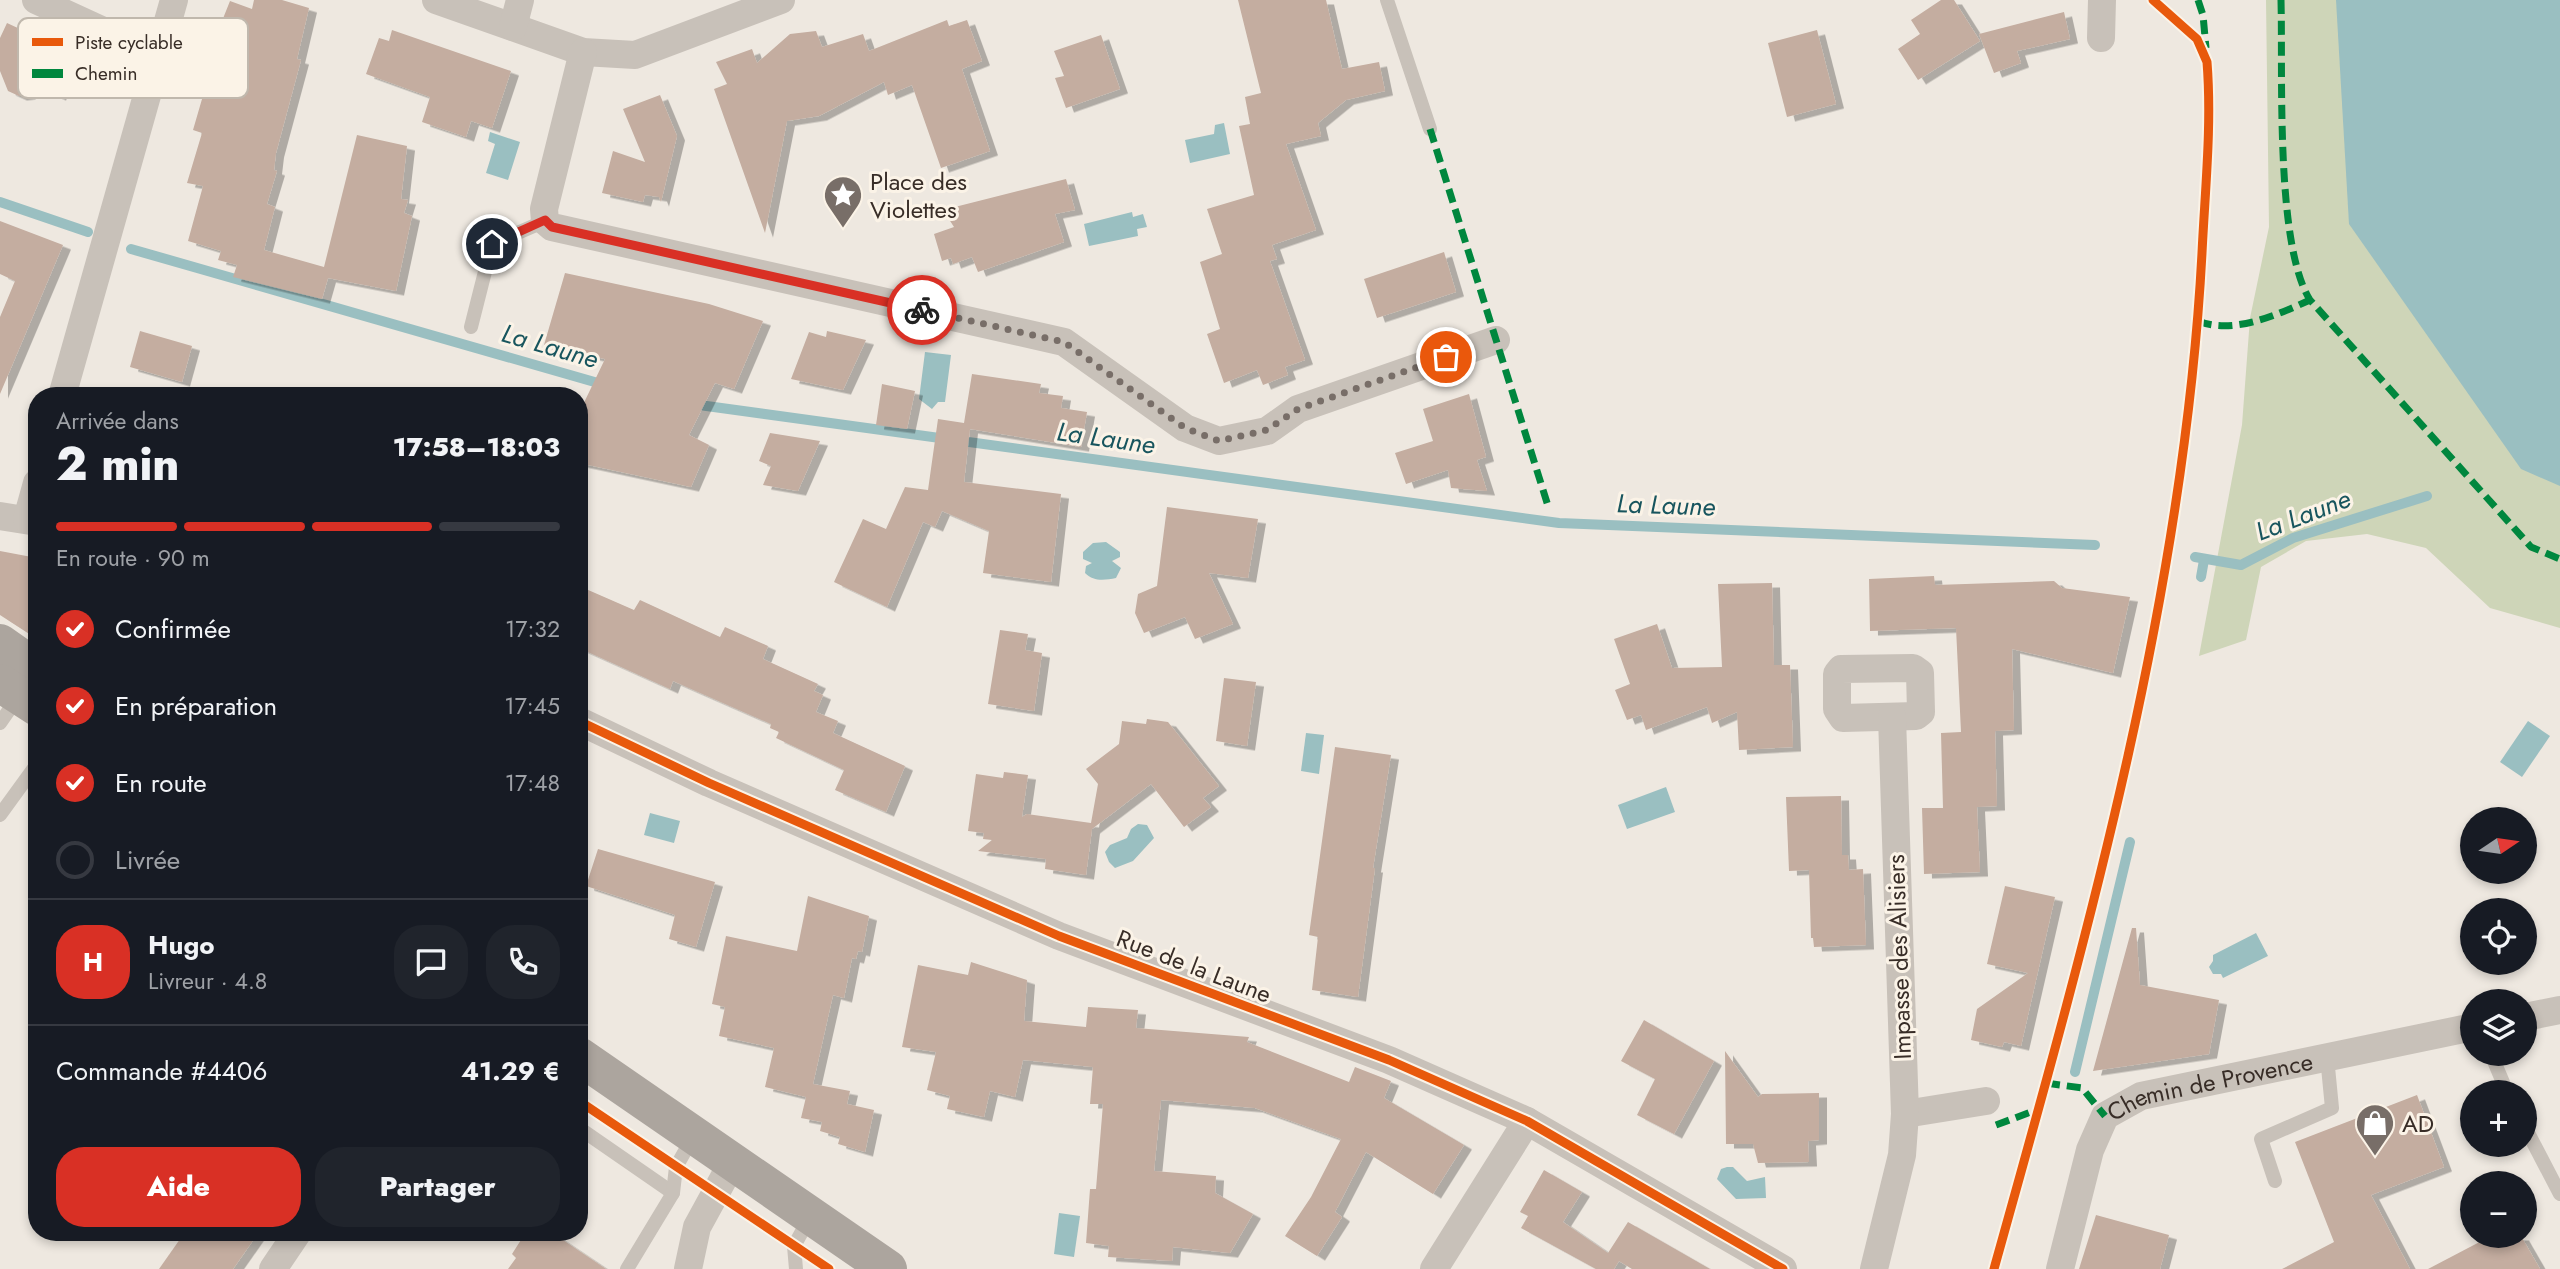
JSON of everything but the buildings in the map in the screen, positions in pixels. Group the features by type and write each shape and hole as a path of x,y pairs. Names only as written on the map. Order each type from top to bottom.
{"main road":[{"path":"0,643 22,694"},
{"path":"588,1062 888,1269"}],"street":[{"path":"36,0 75,18"},
{"path":"169,18 174,0"},
{"path":"436,0 516,13 583,52 635,55 781,0"},
{"path":"2101,38 2102,0"},
{"path":"583,52 544,209 545,220 552,227 1064,342 1185,428 1219,441 1267,430 1298,409 1496,340"},
{"path":"65,387 146,98"},
{"name":"Impasse des Alisiers","path":"1892,717 1905,1114"},
{"name":"Rue de la Laune","path":"588,725 709,783 1059,936 1389,1060 1527,1121 1783,1269"},
{"path":"2537,1015 2560,1010"},
{"name":"Chemin de Provence","path":"2060,1269 2090,1150 2105,1116 2141,1096 2460,1030"},
{"path":"1874,1269 1902,1155 1905,1114 1986,1101"},
{"path":"1434,1269 1527,1121"},
{"path":"688,1269 697,1227 732,1163"},
{"path":"273,1269 292,1241"}],"lane":[{"path":"1387,0 1430,129"},
{"path":"471,327 492,244 545,220"},
{"path":"0,815 28,776"},
{"path":"2275,1181 2261,1139 2332,1108 2327,1057"},
{"path":"588,1134 673,1194"},
{"path":"627,1269 673,1194 676,1167 694,1136"},
{"path":"2537,1150 2560,1194"},
{"path":"796,1269 794,1246 810,1216"}],"green space":[{"path":"2266,0 2560,0 2560,628 2490,608 2426,548 2367,534 2306,541 2261,567 2246,640 2199,656 2242,425 2250,318 2269,227"}],"water":[{"path":"2336,0 2560,0 2560,486 2521,469 2349,224"},
{"path":"1224,123 1230,154 1190,163 1185,140 1214,134 1215,125"},
{"path":"490,132 520,142 508,180 486,173 495,144 488,141"},
{"path":"1132,212 1133,217 1143,214 1147,227 1137,229 1138,236 1089,246 1084,224"},
{"path":"925,352 951,355 945,402 938,402 932,409 919,399"},
{"path":"1106,542 1120,552 1120,557 1112,561 1121,568 1116,578 1092,578 1085,573 1086,566 1092,563 1083,559 1083,552 1093,543"},
{"path":"2528,721 2550,736 2522,777 2500,762"},
{"path":"1306,733 1324,735 1319,774 1301,771"},
{"path":"1666,787 1675,812 1627,829 1618,805"},
{"path":"650,813 680,821 674,843 644,835"},
{"path":"1138,824 1147,825 1154,838 1133,861 1115,868 1105,852 1110,845 1127,838 1131,829"},
{"path":"2256,933 2268,956 2223,978 2221,974 2213,974 2209,967 2213,955"},
{"path":"1733,1167 1747,1181 1765,1177 1766,1198 1736,1199 1717,1179 1721,1169"},
{"path":"1059,1213 1080,1216 1074,1257 1054,1254"}],"waterway":[{"name":"La Laune","path":"0,202 88,232"},
{"name":"La Laune","path":"131,249 605,385"},
{"name":"La Laune","path":"692,404 1559,523 2095,545"},
{"name":"La Laune","path":"2195,557 2241,565 2293,538 2427,496"},
{"path":"2201,577 2204,560"},
{"path":"2075,1072 2130,842"}],"marked path":[{"path":"2198,0 2203,15 2206,48"},
{"path":"2281,0 2286,199 2299,274 2310,300 2531,547 2560,559"},
{"path":"1430,129 1549,509"},
{"path":"2198,321 2212,325 2240,324 2269,317 2310,300"},
{"path":"2046,1083 2082,1088 2105,1116"},
{"path":"1996,1125 2039,1109"}],"cycle path":[{"path":"1994,1269 2063,1020 2126,766 2153,638 2175,510 2192,381 2208,158 2207,62 2197,39 2153,0"},
{"path":"588,725 709,783 1059,936 1389,1060 1527,1121 1783,1269"},
{"path":"588,1107 829,1269"}],"way so far":[{"path":"922,310 1064,342 1185,428 1219,441 1267,430 1298,409 1446,357"}],"place":[{"name":"Place des Violettes","path":"843,229"},
{"name":"AD","path":"2375,1157"}],"route":[{"path":"492,244 545,220 552,227 922,310"}]}
